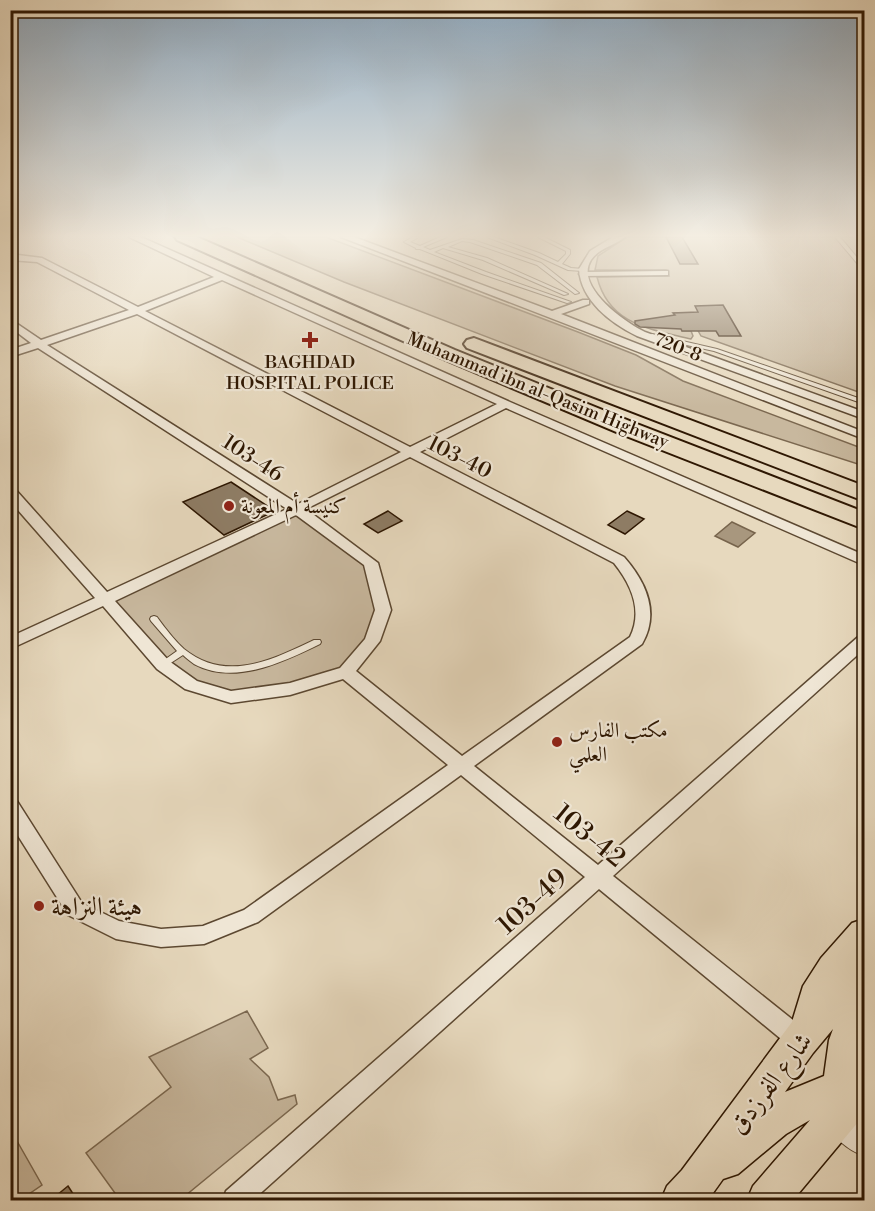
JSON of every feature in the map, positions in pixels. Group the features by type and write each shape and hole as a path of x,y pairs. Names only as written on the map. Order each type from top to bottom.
{"highway":[{"name":"Muhammad ibn al-Qasim Highway","path":"311,294 448,354 629,429 864,520"},
{"name":"Muhammad ibn al-Qasim Highway","path":"353,294 471,343 864,494"},
{"path":"650,411 864,483"},
{"path":"629,429 864,534"}],"main road":[{"path":"804,1037 815,998 832,969 864,934"},
{"name":"شارع الفرزدق","path":"688,1192 804,1037 864,970"},
{"path":"767,1200 854,1104 847,1040 864,1012"},
{"path":"688,1192 774,1118 809,1099 854,1104"}],"street":[{"name":"103-40","path":"11,807 75,909 116,930 161,938 204,935 251,916 636,640 643,630 644,609 629,570 619,560 103,294"},
{"path":"10,354 137,311 181,294"},
{"path":"259,294 864,560"},
{"name":"720-8","path":"497,294 864,436"},
{"path":"552,314 590,300 588,294"},
{"name":"720-8","path":"590,300 612,318 639,333 864,416"},
{"name":"103-46","path":"10,322 39,345 297,509 371,563 383,610 372,641 346,672"},
{"path":"10,644 297,509 506,404"},
{"path":"10,492 163,665 191,685 231,697 290,689 346,672"},
{"name":"103-49","path":"236,1200 864,641"},
{"name":"103-42","path":"346,672 599,877 804,1037"}],"lane":[{"path":"545,294 569,302"},
{"path":"639,333 715,350 864,402"},
{"path":"154,620 182,652 210,666 232,671 265,665 316,642"},
{"path":"163,665 182,652"}],"shaded area":[{"path":"374,294 476,294 636,355 683,381 864,449 864,466 615,386"},
{"path":"603,294 864,294 864,394 701,336 688,313 674,313 682,331 691,331 693,336 691,339 646,328 621,315 611,306"},
{"path":"293,514 325,530 371,563 383,610 346,672 236,702 163,665 107,600"},
{"path":"732,522 755,533 738,547 715,536"},
{"path":"247,1011 268,1048 250,1059 269,1077 278,1100 295,1095 297,1104 180,1200 120,1200 86,1153 171,1087 149,1057"},
{"path":"17,1141 42,1185 20,1200 11,1200 11,1145"}],"building":[{"path":"723,305 741,336 719,336 716,331 682,331 681,329 640,327 635,324 635,321 675,315 673,313 698,312 695,306"},
{"name":"كنيسة أم المعونة","path":"231,482 275,511 224,535 183,502"},
{"path":"388,511 402,521 378,533 364,524"},
{"path":"627,511 644,519 625,534 608,525"},
{"path":"68,1186 77,1200 51,1200"}],"place":[{"name":"BAGHDAD HOSPITAL POLICE","path":"310,340"},
{"name":"كنيسة أم المعونة","path":"229,506"},
{"name":"مكتب الفارس العلمي","path":"557,742"},
{"name":"هيئة النزاهة","path":"39,906"}]}
